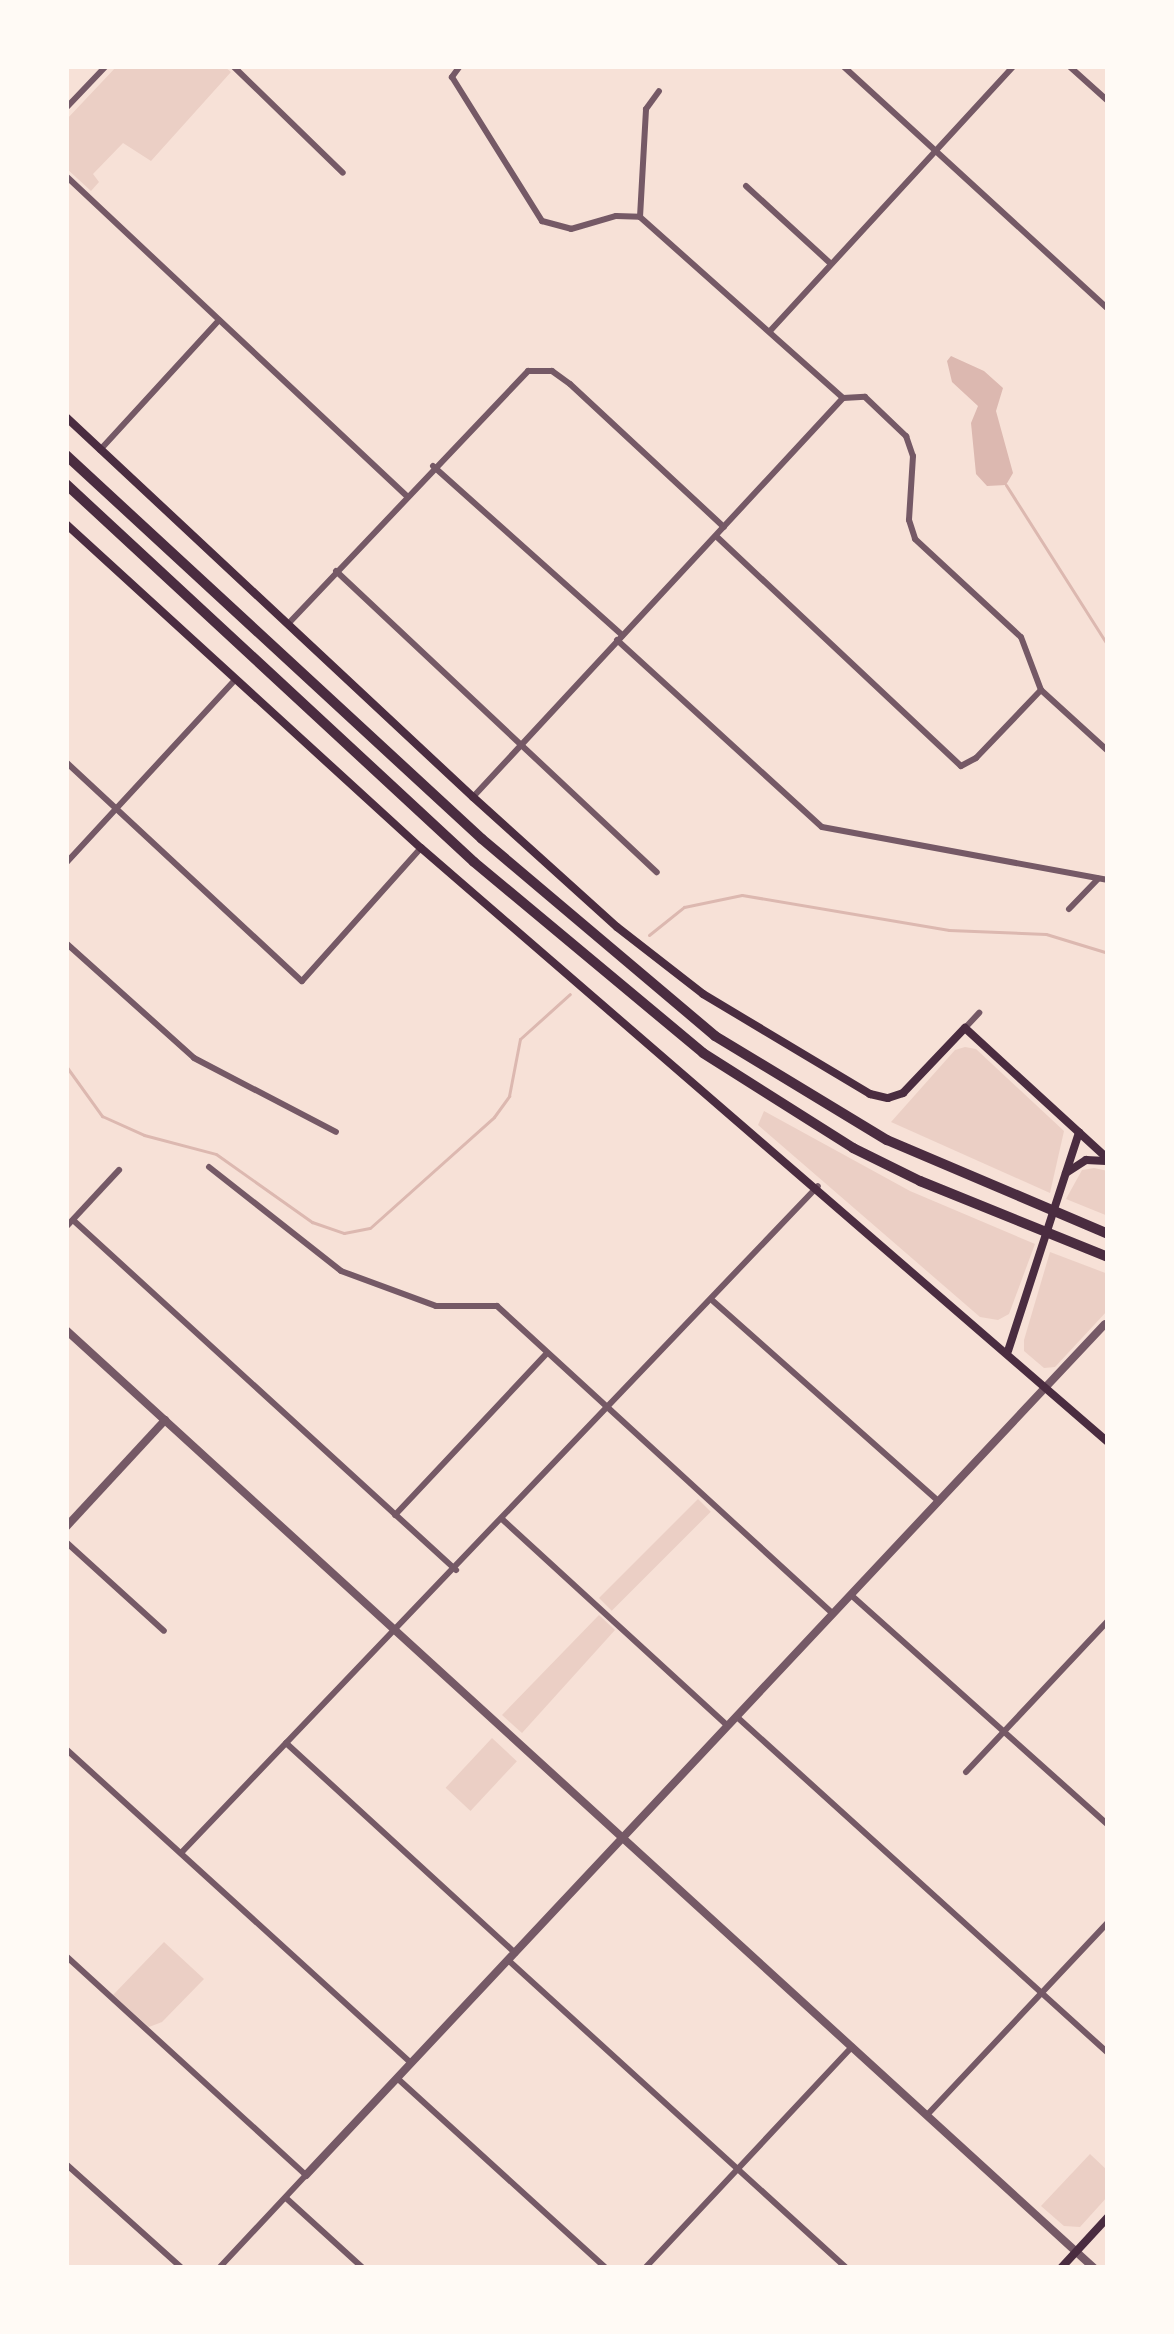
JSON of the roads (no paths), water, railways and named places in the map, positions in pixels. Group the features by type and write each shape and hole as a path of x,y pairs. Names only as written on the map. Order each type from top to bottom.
{"highway":[{"path":"66,454 498,853 715,1036 866,1129 1108,1234"},
{"path":"66,484 474,862 658,1020 749,1085 853,1148 1108,1257"}],"main road":[{"path":"66,417 472,797 617,928 703,994 870,1094 892,1098 964,1028 1108,1160"},
{"path":"66,524 421,848 818,1186 1108,1442"},
{"path":"1008,1351 1078,1132"},
{"path":"1065,1174 1086,1160 1108,1160"},
{"path":"1061,2268 1108,2217"}],"street":[{"path":"66,108 106,66"},
{"path":"233,66 343,173"},
{"path":"460,66 452,76 542,221 571,229 616,216 640,218 843,398"},
{"path":"843,66 1108,309"},
{"path":"770,331 1014,66"},
{"path":"1069,66 1108,101"},
{"path":"640,218 646,110 659,91"},
{"path":"66,176 406,495"},
{"path":"746,186 831,264"},
{"path":"99,451 219,320"},
{"path":"286,627 528,370 552,371 570,383 724,527"},
{"path":"472,797 843,398 865,397 906,436 913,456 909,520 915,538 1021,637 1041,690 1108,752"},
{"path":"434,466 822,827 1103,879"},
{"path":"716,536 961,766 976,758 1041,690"},
{"path":"336,571 657,872"},
{"path":"66,863 235,680"},
{"path":"66,762 302,981 421,848"},
{"path":"1069,909 1103,879"},
{"path":"66,944 194,1058 336,1132"},
{"path":"964,1028 979,1013"},
{"path":"209,1167 340,1271 436,1306 497,1306 833,1614"},
{"path":"66,1227 119,1170"},
{"path":"182,1853 818,1186"},
{"path":"73,1220 456,1570"},
{"path":"712,1300 939,1502"},
{"path":"219,2268 1107,1322"},
{"path":"66,1330 1094,2268"},
{"path":"395,1514 546,1354"},
{"path":"66,1527 165,1420"},
{"path":"503,1520 728,1726"},
{"path":"66,1541 164,1631"},
{"path":"851,1595 1108,1825"},
{"path":"966,1772 1108,1621"},
{"path":"736,1717 1108,2053"},
{"path":"286,1743 847,2268"},
{"path":"66,1750 411,2063"},
{"path":"926,2115 1108,1922"},
{"path":"66,1956 306,2175"},
{"path":"645,2268 852,2048"},
{"path":"397,2078 606,2268"},
{"path":"66,2164 182,2268"},
{"path":"285,2198 363,2268"}],"waterway":[{"path":"1006,485 1108,646"},
{"path":"649,935 684,907 742,895 949,930 1046,934 1108,953"},
{"path":"66,1066 102,1116 144,1135 216,1154 312,1222 344,1233 370,1228 494,1117 509,1096 520,1039 570,994"}]}
